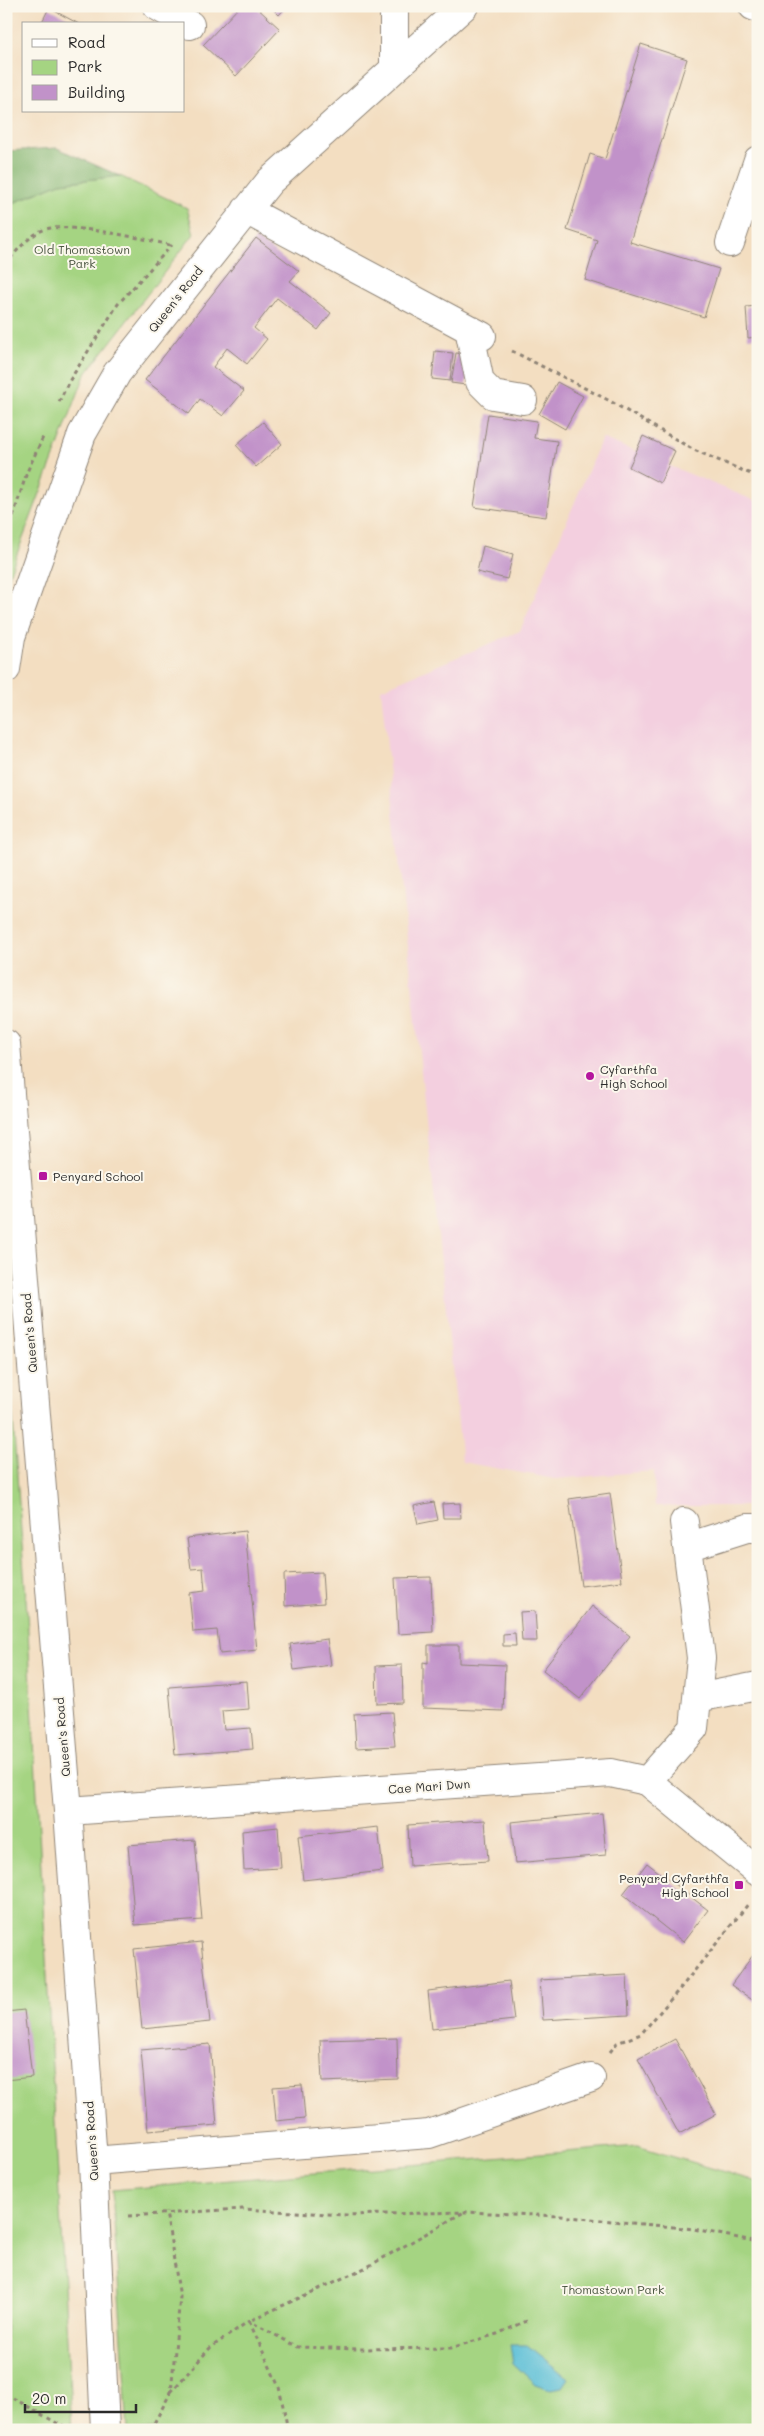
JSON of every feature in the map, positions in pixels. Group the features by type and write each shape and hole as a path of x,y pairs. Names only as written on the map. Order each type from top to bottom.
{"street":[{"path":"158,6 185,22"},
{"path":"394,6 394,69"},
{"name":"Queen's Road","path":"6,669 11,638 82,434 117,374 270,181 464,6"},
{"path":"753,6 758,8"},
{"path":"185,22 190,25"},
{"path":"730,243 758,160"},
{"path":"246,210 476,332 480,382 493,395 523,400"},
{"name":"Queen's Road","path":"6,1044 68,1811 93,2161 105,2430"},
{"path":"648,1781 694,1728 702,1658 686,1534 758,1528"},
{"path":"697,1698 758,1686"},
{"name":"Cae Mari Dwn","path":"68,1811 611,1773 648,1781 758,1872"},
{"path":"93,2161 429,2134 591,2078"}],"path":[{"path":"6,265 16,249 45,229 79,228 172,245 206,260"},
{"path":"476,332 608,400 694,450 758,477"},
{"path":"591,2078 617,2043 641,2034 684,1985 752,1900"},
{"path":"95,2219 166,2212 242,2210 346,2215 465,2212 560,2216 684,2228 758,2242"},
{"path":"166,2212 180,2297 171,2392"},
{"path":"155,2430 153,2425 171,2392 210,2348 248,2321 369,2266 465,2212"},
{"path":"248,2321 298,2347 359,2349 451,2348 497,2334 527,2321"},
{"path":"248,2321 279,2387 288,2430"},
{"path":"6,2394 68,2430"}],"shaded area":[{"name":"Cyfarthfa High School","path":"602,438 758,502 758,1506 655,1506 654,1471 555,1479 462,1462 381,689 520,631"}],"green space":[{"path":"57,148 120,176 60,183 6,206 6,151"},
{"name":"Old Thomastown Park","path":"120,176 187,208 194,234 85,375 6,583 6,206 60,183"},
{"path":"6,1324 27,1613 72,2430 6,2430"},
{"name":"Thomastown Park","path":"637,2146 758,2182 758,2430 128,2430 112,2190"}],"water":[{"path":"510,2345 527,2345 568,2378 562,2387 550,2389 535,2384 513,2363"}],"building":[{"path":"240,6 255,6 280,29 236,76 203,45"},
{"path":"270,6 287,6 279,15"},
{"path":"49,8 75,22 42,22"},
{"path":"641,44 687,59 630,242 719,269 704,317 585,280 597,240 567,230 590,154 605,159"},
{"path":"256,238 299,271 290,281 331,313 318,330 277,298 254,328 267,339 247,364 227,348 213,367 244,391 223,416 200,399 189,414 145,380"},
{"path":"758,306 758,337 748,338 746,307"},
{"path":"435,351 453,353 450,381 432,379"},
{"path":"456,353 471,355 466,385 451,383"},
{"path":"557,382 583,396 565,429 539,414"},
{"path":"488,414 537,421 534,438 557,441 546,517 474,507"},
{"path":"263,422 282,444 256,467 236,445"},
{"path":"643,436 675,451 660,483 629,467"},
{"path":"483,546 513,554 507,579 477,572"},
{"path":"610,1493 622,1581 581,1586 569,1499"},
{"path":"434,1502 438,1520 418,1524 414,1506"},
{"path":"460,1503 461,1518 443,1518 442,1504"},
{"path":"245,1531 257,1650 220,1654 217,1630 193,1632 189,1593 205,1591 203,1568 191,1569 187,1538"},
{"path":"322,1572 324,1603 285,1606 284,1574"},
{"path":"431,1577 433,1632 398,1634 395,1578"},
{"path":"592,1606 630,1636 580,1699 543,1670"},
{"path":"535,1611 537,1641 522,1641 520,1612"},
{"path":"515,1633 516,1646 503,1646 503,1634"},
{"path":"327,1639 331,1665 294,1670 290,1644"},
{"path":"428,1645 459,1645 459,1663 505,1665 503,1711 423,1708 423,1662 428,1663"},
{"path":"402,1665 403,1703 377,1704 376,1666"},
{"path":"247,1681 249,1709 222,1711 224,1730 251,1728 253,1749 175,1755 169,1687"},
{"path":"392,1712 395,1746 356,1748 354,1714"},
{"path":"602,1813 606,1855 515,1863 511,1822"},
{"path":"485,1820 488,1861 410,1866 408,1825"},
{"path":"278,1827 281,1868 244,1870 242,1831"},
{"path":"378,1827 383,1871 303,1880 298,1836"},
{"path":"195,1840 202,1920 135,1925 128,1845"},
{"path":"647,1863 708,1910 683,1942 623,1894"},
{"path":"201,1942 210,2022 142,2029 134,1949"},
{"path":"756,1951 758,1952 758,2004 731,1985"},
{"path":"627,1975 629,2015 543,2020 540,1980"},
{"path":"509,1981 514,2020 432,2029 428,1991"},
{"path":"24,2010 32,2077 6,2080 6,2012"},
{"path":"397,2038 398,2079 322,2082 320,2040"},
{"path":"675,2039 716,2114 679,2134 638,2059"},
{"path":"210,2044 217,2125 148,2131 141,2050"},
{"path":"302,2085 305,2118 276,2121 273,2087"}],"place":[{"name":"Cyfarthfa High School","path":"590,1076"},
{"name":"Penyard School","path":"43,1176"},
{"name":"Penyard Cyfarthfa High School","path":"739,1885"}]}
